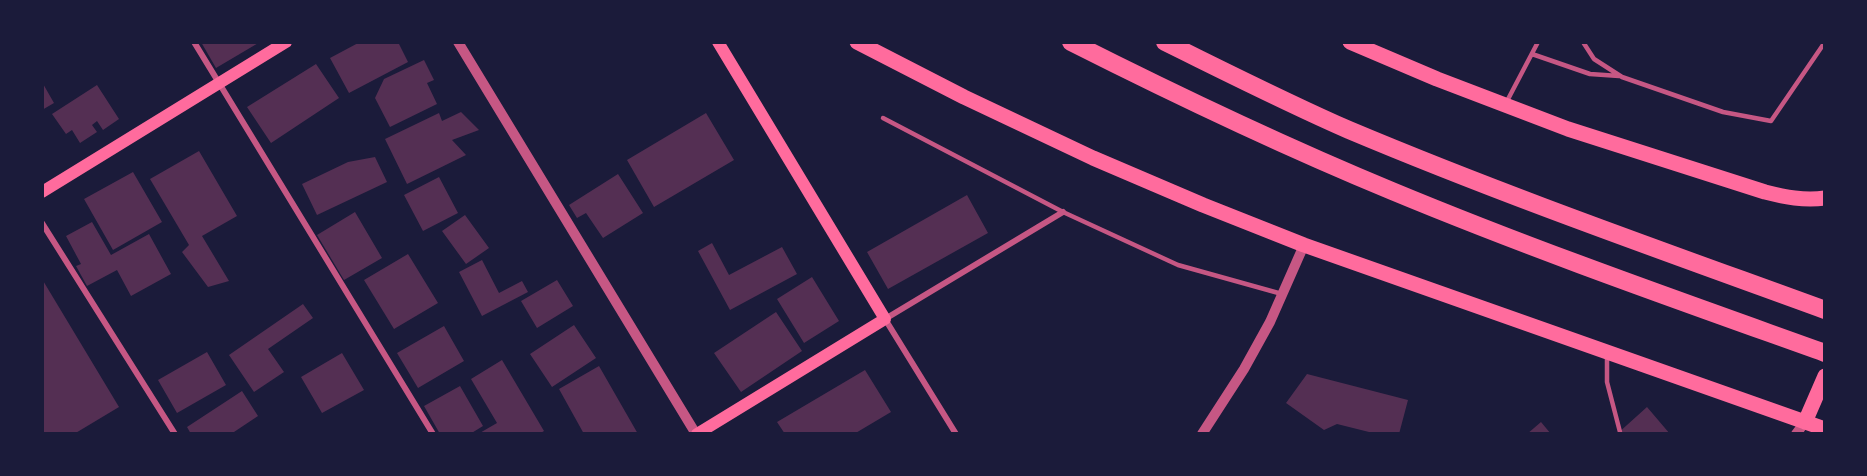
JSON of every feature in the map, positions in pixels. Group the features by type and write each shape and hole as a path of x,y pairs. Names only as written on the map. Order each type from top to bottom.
{"highway":[{"path":"1071,42 1269,138 1392,192 1822,352"},
{"path":"1165,42 1338,124 1451,171 1549,210 1825,310"}],"main road":[{"path":"42,192 286,42"},
{"path":"697,434 885,320 718,42"},
{"path":"857,42 1093,159 1304,245 1607,352 1801,428 1825,429"},
{"path":"1350,42 1437,79 1568,129 1765,192 1789,198 1812,200 1825,198"},
{"path":"1801,428 1825,376"}],"street":[{"path":"194,42 433,434"},
{"path":"459,42 697,434"},
{"path":"956,434 885,320 1063,212"},
{"path":"42,223 175,434"},
{"path":"1202,434 1244,369 1304,245"}],"lane":[{"path":"1505,105 1538,42"},
{"path":"1583,42 1594,59 1622,77"},
{"path":"1532,54 1590,74 1622,77 1723,111 1771,121 1825,42"},
{"path":"883,118 1063,212 1178,265 1282,294"},
{"path":"1607,352 1607,382 1620,432"}],"building":[{"path":"201,42 260,42 216,68"},
{"path":"360,42 398,42 408,62 349,93 330,58"},
{"path":"424,60 434,80 427,83 437,104 390,127 375,98 384,79"},
{"path":"316,64 339,98 271,143 247,107"},
{"path":"42,82 54,103 42,110"},
{"path":"97,85 119,119 103,130 97,121 92,125 97,132 80,143 72,130 66,134 52,114"},
{"path":"461,112 479,130 452,140 466,155 407,184 385,139 439,113 442,121"},
{"path":"706,113 734,160 654,207 627,160"},
{"path":"199,151 237,216 202,236 229,281 208,287 182,252 189,245 150,179"},
{"path":"375,157 387,182 317,215 302,184 348,162"},
{"path":"133,172 162,222 113,250 84,199"},
{"path":"618,174 643,213 603,238 586,213 577,218 569,205"},
{"path":"439,177 458,213 423,231 404,195"},
{"path":"967,195 988,233 888,289 867,252"},
{"path":"355,212 382,258 344,280 317,235"},
{"path":"465,215 489,248 466,264 442,231"},
{"path":"92,222 111,255 149,234 171,274 131,296 117,270 87,286 76,266 81,264 66,236"},
{"path":"712,243 729,275 782,247 797,274 730,310 698,251"},
{"path":"408,254 438,303 394,329 364,280"},
{"path":"482,260 499,293 522,281 528,292 482,316 459,272"},
{"path":"812,277 839,321 804,343 777,299"},
{"path":"42,279 119,407 74,434 42,434"},
{"path":"557,280 573,306 537,328 521,301"},
{"path":"303,304 313,318 268,349 284,372 254,392 229,355"},
{"path":"776,312 802,351 741,392 714,353"},
{"path":"574,325 596,358 552,387 530,354"},
{"path":"444,326 464,361 418,388 397,353"},
{"path":"207,352 226,385 177,413 158,380"},
{"path":"342,353 364,390 322,413 301,377"},
{"path":"502,360 544,431 539,434 478,434 497,423 471,379"},
{"path":"599,366 638,434 584,434 559,389"},
{"path":"865,370 891,412 854,434 785,434 777,422"},
{"path":"1307,374 1408,400 1399,434 1377,434 1337,424 1324,430 1286,403"},
{"path":"460,386 483,426 470,434 440,434 424,406"},
{"path":"242,391 258,416 231,434 191,434 187,427"},
{"path":"1647,407 1670,434 1617,434"},
{"path":"1541,422 1551,434 1527,434"}]}
